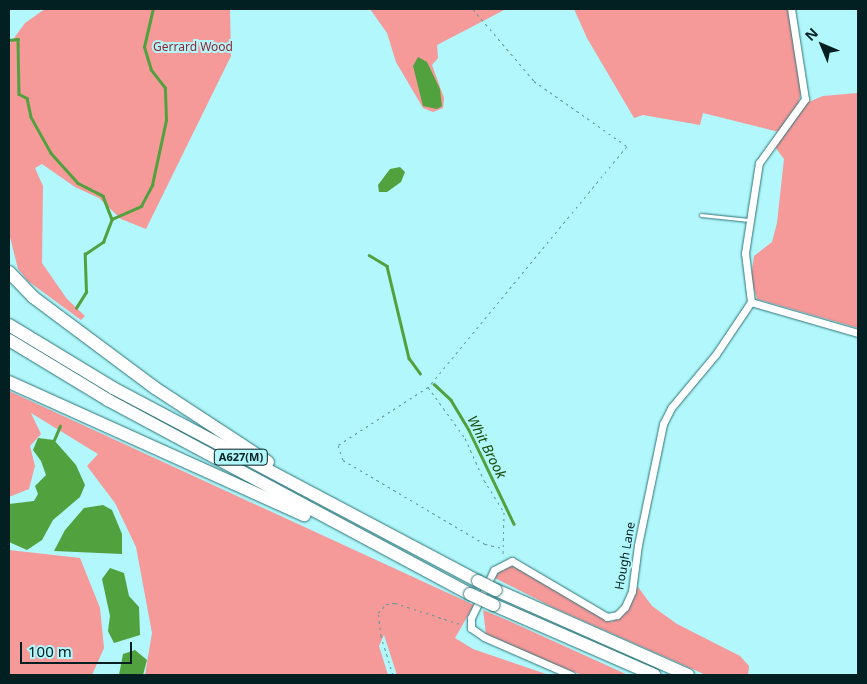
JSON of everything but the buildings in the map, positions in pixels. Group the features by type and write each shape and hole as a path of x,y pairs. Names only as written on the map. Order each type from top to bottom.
{"highway":[{"name":"A627(M)","path":"9,272 33,297 206,424 405,544"},
{"name":"A627(M)","path":"9,325 112,388 405,544 496,590 688,675"},
{"name":"A627(M)","path":"9,340 108,400 426,572 494,605 654,675"},
{"name":"A627(M)","path":"9,382 426,572"}],"street":[{"path":"791,9 805,99 759,163 745,254 751,302 858,334"},
{"name":"Hough Lane","path":"504,563 512,561 607,617 617,615 632,591 638,545 663,424 671,408 716,354 751,302"},
{"path":"504,563 494,570 471,618 470,628 484,637 571,675"}],"lane":[{"path":"701,214 749,220"}],"path":[{"path":"473,9 534,81 627,146 428,387 338,444 343,460 485,544 503,548"},
{"path":"428,387 464,438 484,480 504,512 504,563"},
{"path":"393,675 381,636 378,613 386,604 395,603 470,628"}],"green space":[{"name":"Gerrard Wood","path":"45,9 230,9 231,56 146,229 121,219 99,198 75,187 42,164 35,168 43,186 42,263 67,299 85,316 81,320 28,281 18,269 9,233 9,45 25,23"},
{"path":"370,9 506,9 437,45 438,58 432,65 444,98 443,108 433,112 423,108 396,62 387,33"},
{"path":"574,9 788,9 801,92 798,105 779,132 703,113 700,125 643,115 634,118 587,38"},
{"path":"858,93 858,328 757,299 751,278 754,256 772,242 777,223 784,159 775,147 806,103 823,96"},
{"path":"9,391 474,605 455,638 473,649 549,675 397,675 384,635 379,646 388,675 145,675 152,633 136,547 115,503 87,466 98,454 31,413 41,434 30,446 35,466 29,489 9,497"},
{"path":"9,550 80,558 100,608 104,648 92,675 9,675"},
{"path":"514,565 612,622 627,608 638,587 652,606 677,624 740,656 749,666 748,675 706,675 554,608 495,578 503,567"},
{"path":"483,610 628,675 582,675 509,647 486,634"}],"shaded area":[{"path":"418,57 427,62 440,89 442,106 437,109 423,106 413,66"},
{"path":"400,167 405,172 401,182 387,192 379,192 378,185 390,169"},
{"path":"38,438 54,440 76,465 85,485 80,497 53,520 42,540 27,550 9,542 9,504 34,501 38,494 35,486 46,475 41,461 33,450"},
{"path":"103,505 112,510 122,534 122,554 54,551 65,530 84,508"},
{"path":"110,568 124,573 129,596 139,607 140,635 114,643 108,631 110,616 102,579"},
{"path":"135,650 147,660 143,675 119,675 123,654"}],"waterway":[{"path":"76,308 86,292 85,254 103,242 112,219 141,206 152,185 166,120 165,88 151,70 144,47 153,9"},
{"path":"9,40 18,39 19,94 27,98 31,117 51,153 78,183 103,196 112,219"},
{"name":"Whit Brook","path":"369,255 387,266 409,358 420,373"},
{"name":"Whit Brook","path":"434,384 451,400 469,430 514,524"},
{"path":"54,440 60,426"}]}
